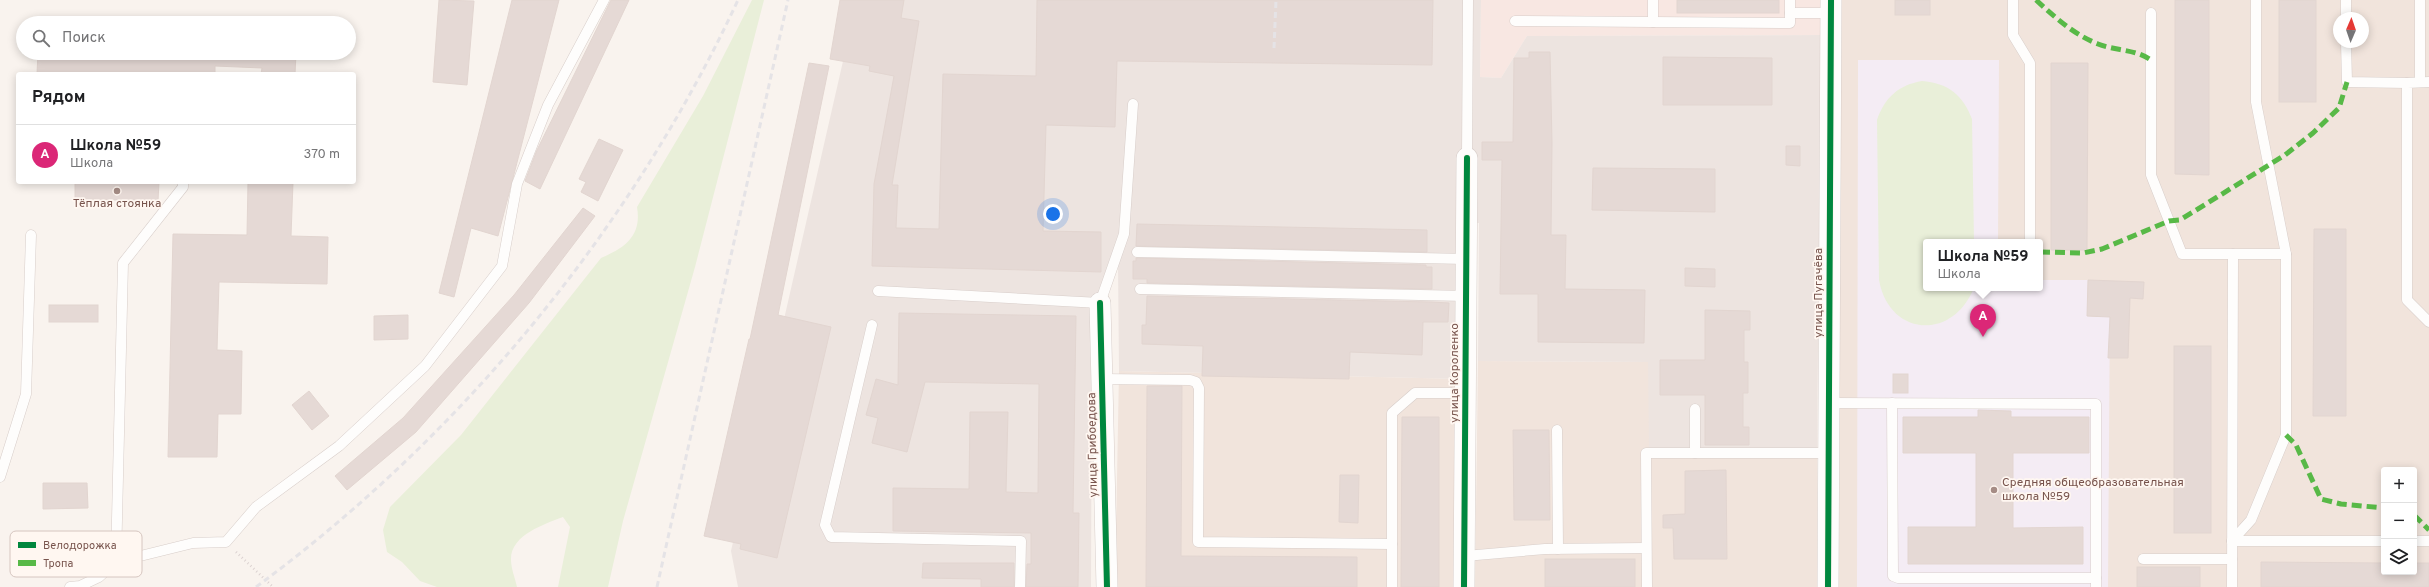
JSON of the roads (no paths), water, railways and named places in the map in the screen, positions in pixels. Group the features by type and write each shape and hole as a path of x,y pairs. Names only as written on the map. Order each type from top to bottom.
{"street":[{"name":"улица Пугачёва","path":"1828,587 1831,7"},
{"name":"улица Короленко","path":"1464,587 1467,158"},
{"name":"улица Грибоедова","path":"1100,303 1107,587"}],"lane":[{"path":"142,556 193,543 226,542 256,506 339,446 425,366 502,266 517,184 548,106 604,0"},
{"path":"1467,158 1468,0"},
{"path":"1653,0 1653,22"},
{"path":"1515,21 1790,24 1790,0"},
{"path":"2013,0 2013,35 2030,63 2030,239"},
{"path":"2232,541 2251,520 2286,435 2286,254 2256,102 2256,0"},
{"path":"2346,0 2346,12"},
{"path":"2346,48 2347,82 2424,82 2420,0"},
{"path":"1790,13 1831,7"},
{"path":"2151,12 2151,174 2182,254 2286,254"},
{"path":"2407,83 2407,300 2429,322"},
{"path":"878,291 1100,303 1124,234 1133,104"},
{"path":"117,531 123,263 183,187 183,184"},
{"path":"0,477 26,394 31,236"},
{"path":"1137,252 1466,259"},
{"path":"2232,587 2233,254"},
{"path":"1140,289 1466,296"},
{"path":"872,325 825,525 831,537 1021,541 1020,587"},
{"path":"1102,379 1190,380 1196,382 1198,388 1198,542 1392,544"},
{"path":"1392,587 1392,413 1416,393 1466,393"},
{"path":"1829,403 1892,403 2096,404 2096,583 1898,578 1893,576 1892,403"},
{"path":"1695,409 1695,453"},
{"path":"1557,430 1558,549"},
{"path":"1647,587 1646,453 1829,453"},
{"path":"2232,541 2381,541"},
{"path":"2417,541 2429,541"},
{"path":"1465,556 1558,549 1646,548"},
{"path":"2143,559 2232,559"},
{"path":"70,587 80,586 99,577"}],"railway":[{"path":"256,587 331,528 402,464 470,396 533,324 592,247 646,168 695,85 738,0"},
{"path":"657,587 788,0"},
{"path":"1274,48 1276,0"}],"place":[{"name":"Тёплая стоянка","path":"117,191"},
{"name":"Школа №59","path":"1983,337"},
{"name":"Средняя общеобразовательная школа №59","path":"1994,490"}]}
